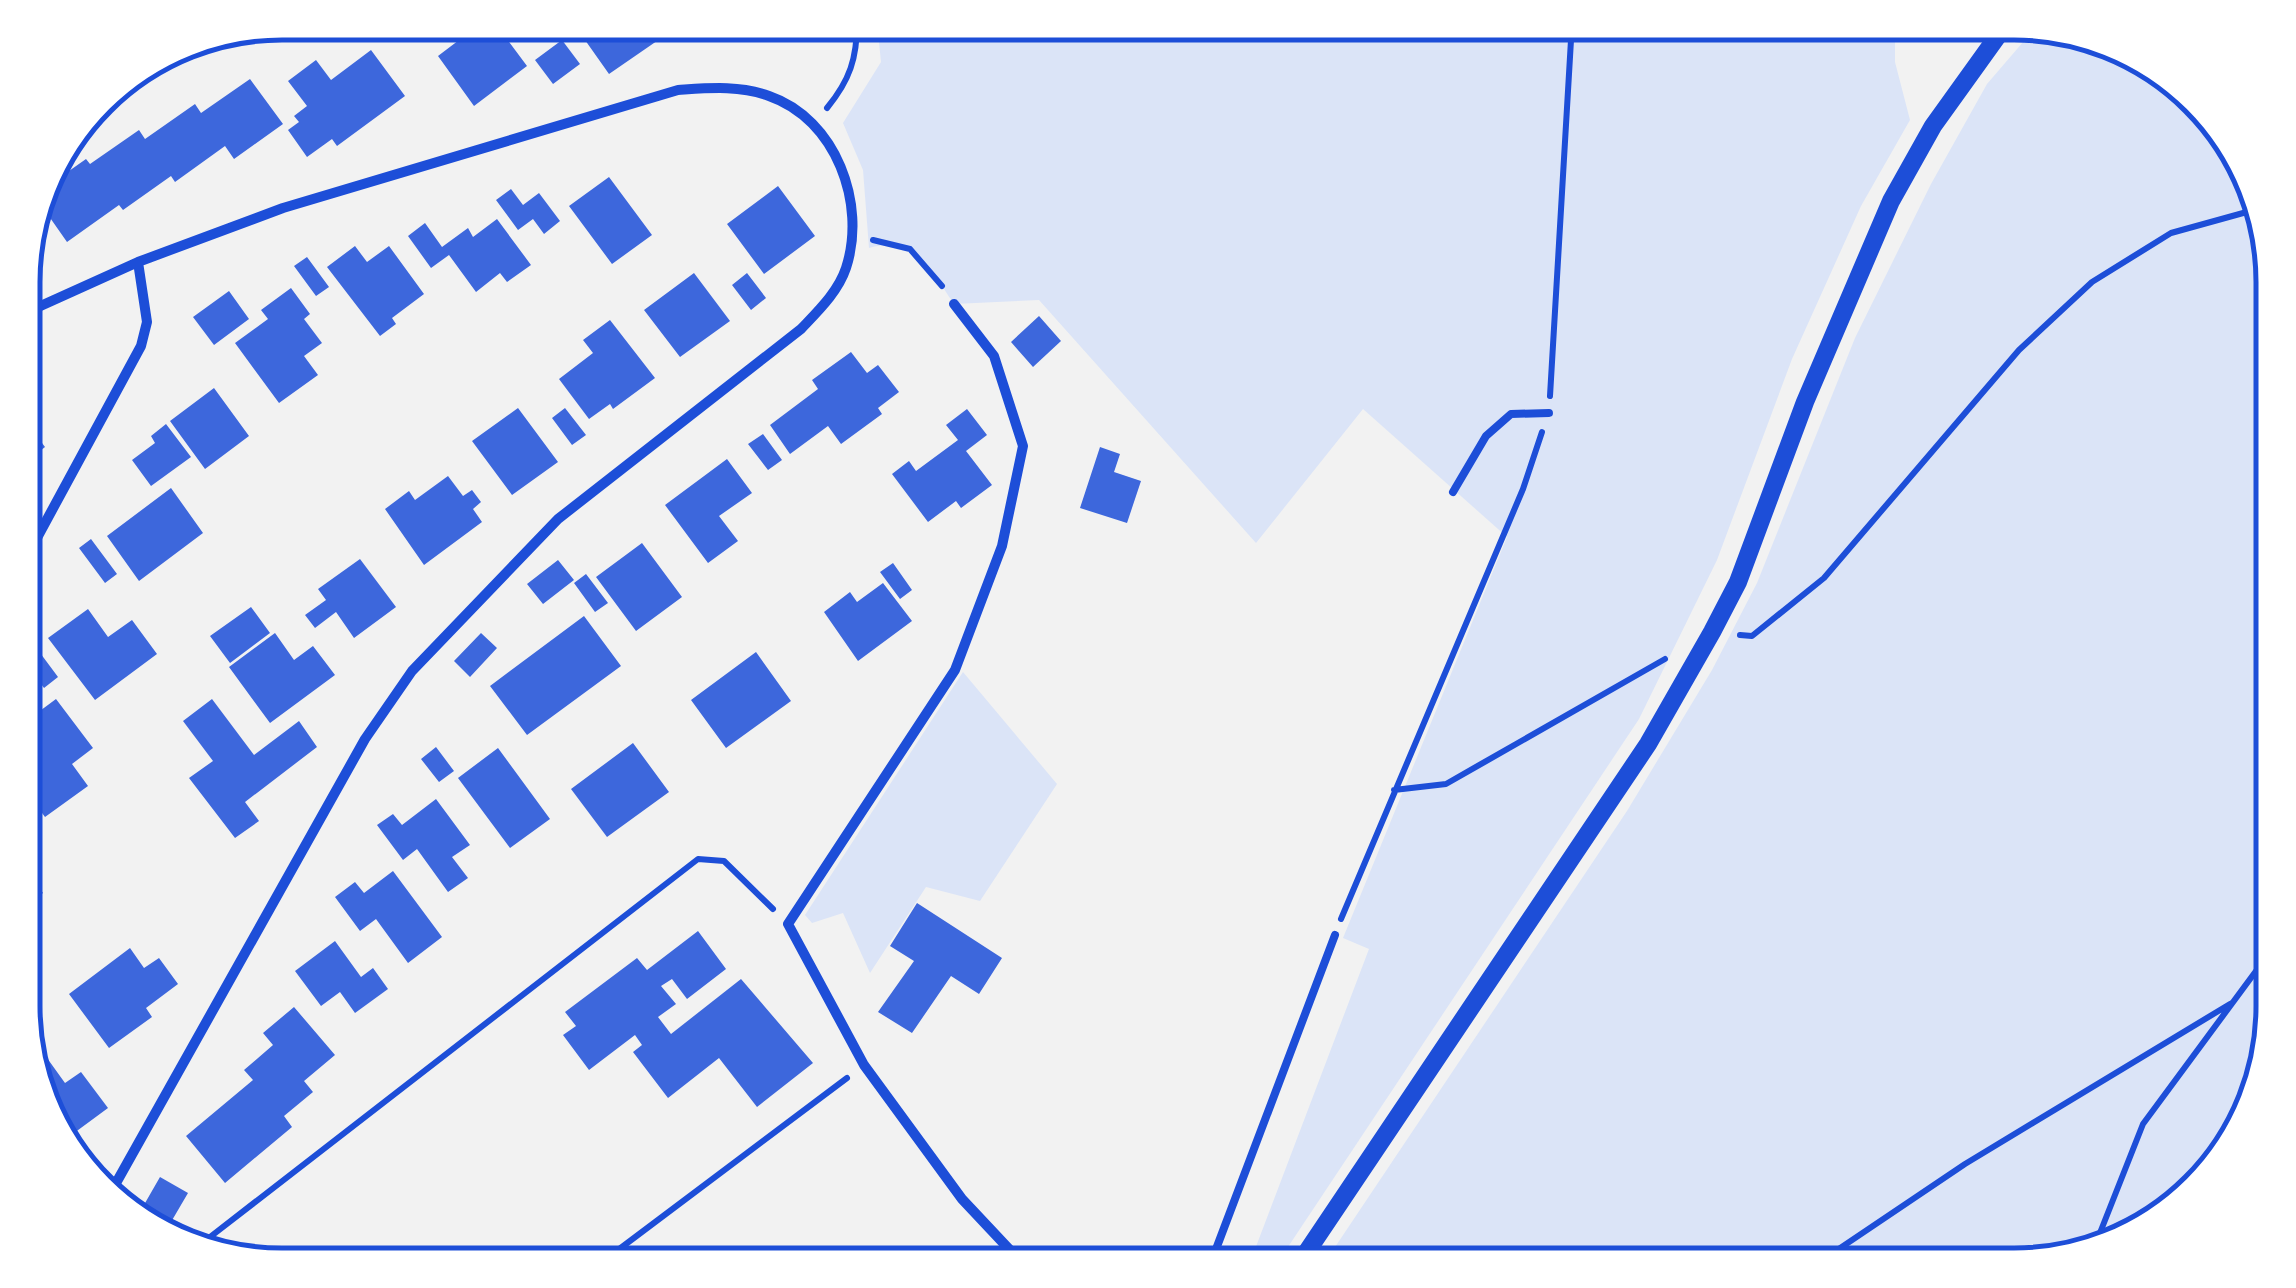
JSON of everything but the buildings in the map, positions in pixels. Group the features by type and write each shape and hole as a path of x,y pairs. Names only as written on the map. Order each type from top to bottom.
{"street":[{"path":"1310,1247 1648,744 1712,632 1738,582 1805,402 1891,201 1933,126 1994,40"},
{"path":"40,305 138,262 282,208 678,90 723,86 768,96 794,108 813,125 832,148 846,178 854,238 845,272 825,305 801,329 558,519 412,671 365,739 116,1181"},
{"path":"40,532 141,346 148,322 138,262"},
{"path":"954,304 994,356 1023,446 1002,546 955,670 788,924 864,1065 962,1199 1008,1248"}],"lane":[{"path":"1454,492 1486,436 1511,414 1549,413"},
{"path":"1217,1247 1335,935"}],"path":[{"path":"1335,935 1523,488 1549,413 1571,40"},
{"path":"813,125 848,83 858,41"},
{"path":"1394,790 1446,784 1712,632 1752,636 1824,578 2018,350 2092,282 2172,232 2245,212"},
{"path":"854,238 893,242 910,250 954,304"},
{"path":"211,1237 698,859 724,860 788,924"},
{"path":"2101,1231 2143,1124 2255,971"},
{"path":"1842,1247 1965,1164 2230,1004"},
{"path":"622,1248 864,1065"}],"shaded area":[{"path":"1895,40 1895,62 1910,120 1861,206 1792,359 1717,560 1639,719 1288,1247 1256,1247 1369,949 1343,938 1507,537 1363,409 1256,543 1039,300 954,304 929,267 911,251 886,245 869,248 863,170 843,123 881,62 879,41"},
{"path":"2024,41 2077,48 2135,72 2185,111 2215,147 2243,204 2251,234 2255,266 2255,1022 2248,1069 2224,1127 2196,1166 2149,1207 2092,1235 2062,1243 2030,1247 1335,1247 1627,811 1712,670 1757,583 1855,338 1931,184 1987,84"},
{"path":"963,672 1057,784 980,901 926,887 870,973 843,913 812,923 805,915"}]}
